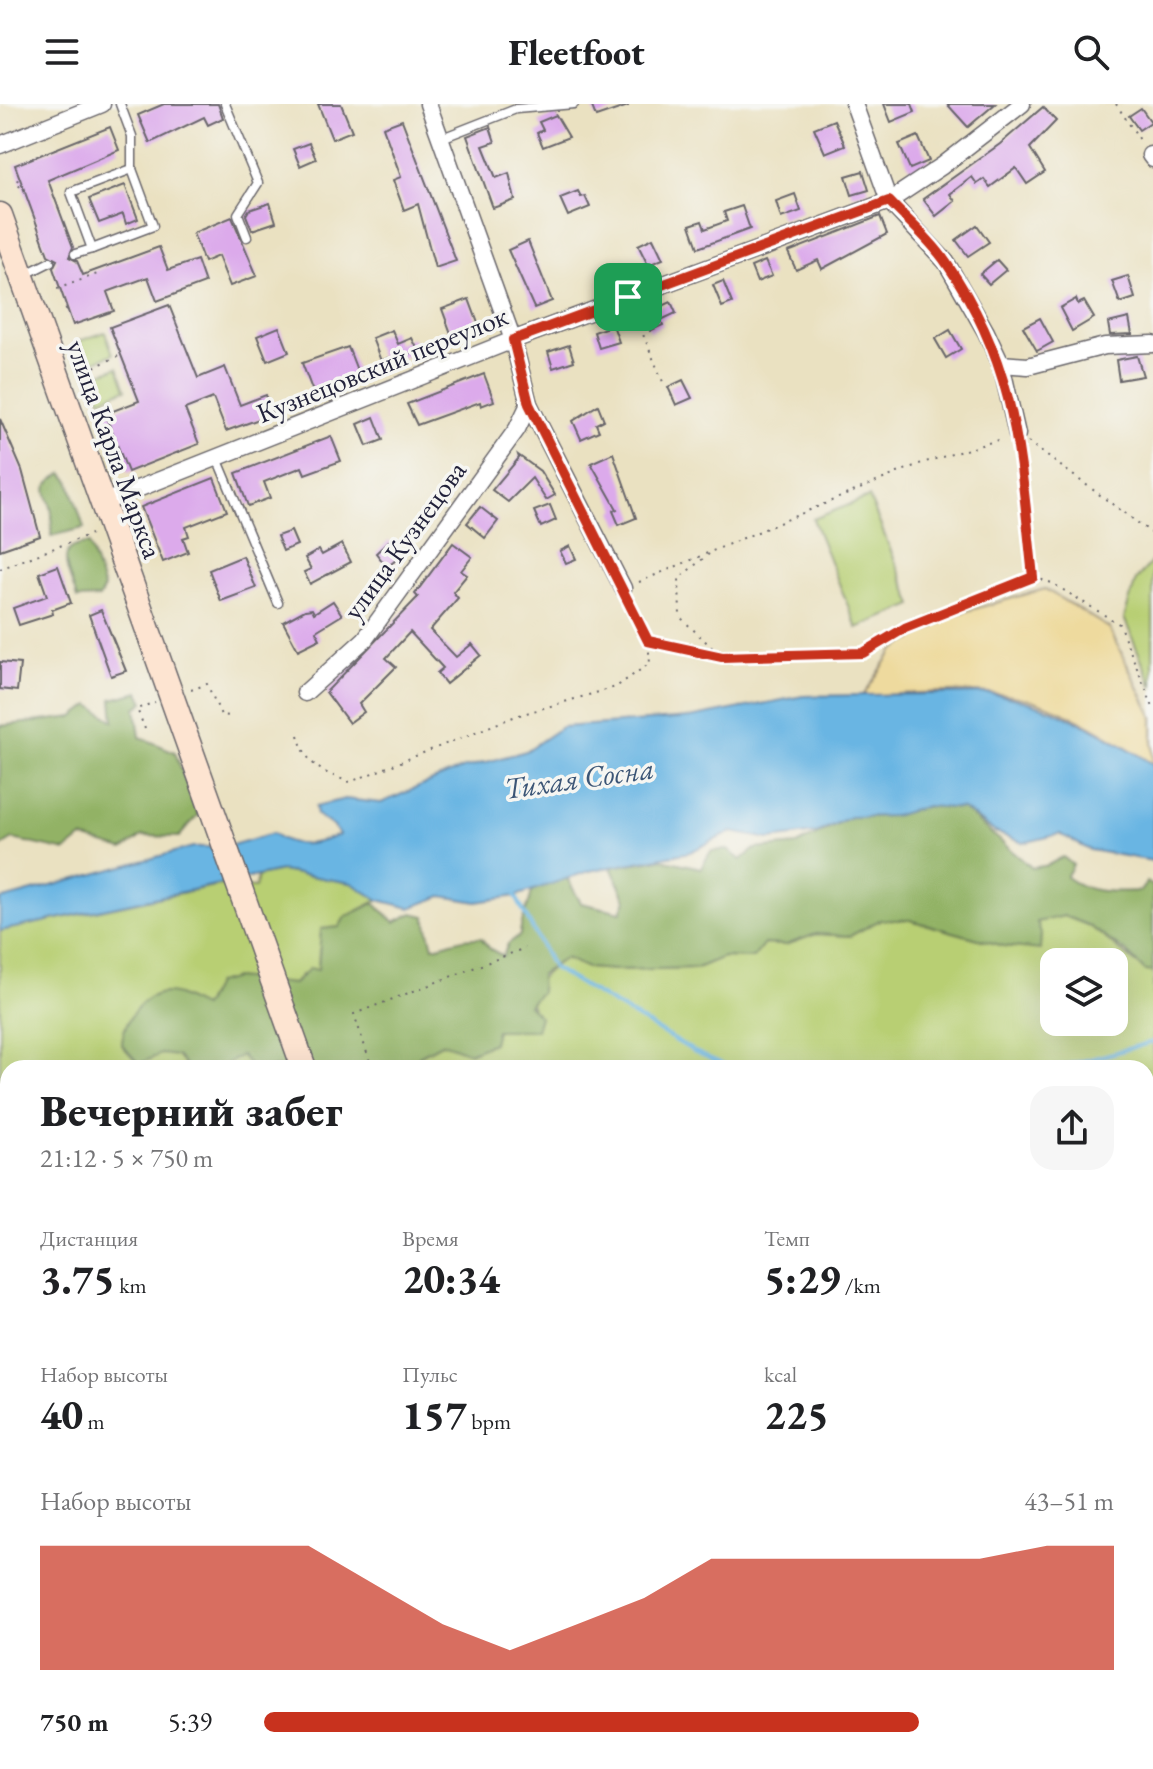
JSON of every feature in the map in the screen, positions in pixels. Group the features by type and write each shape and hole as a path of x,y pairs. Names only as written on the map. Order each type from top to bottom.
{"main road":[{"name":"улица Карла Маркса","path":"0,215 301,1060"}],"street":[{"path":"0,145 102,104"},
{"path":"428,104 513,340 529,404 623,588"},
{"path":"854,104 889,201 946,262 1001,364 1017,434"},
{"name":"Кузнецовский переулок","path":"102,503 513,340 889,201 942,166 1022,104"},
{"path":"1001,364 1028,366 1105,346 1153,344"},
{"name":"улица Кузнецова","path":"305,693 365,639 517,429 529,404"}],"lane":[{"path":"75,254 153,226 132,169 132,136 120,104"},
{"path":"225,104 258,183 238,214 247,237"},
{"path":"442,138 516,109 574,104"},
{"path":"92,249 71,192 132,169"},
{"path":"22,276 48,266 50,262"},
{"path":"217,458 278,603"}],"path":[{"path":"1116,104 1152,157"},
{"path":"17,181 19,177"},
{"path":"19,187 22,182"},
{"path":"57,289 100,273"},
{"path":"628,297 663,382"},
{"path":"87,370 121,355"},
{"path":"1017,434 1153,534"},
{"path":"298,735 305,758 328,774 350,782 428,748 516,716 616,687 650,663 648,641 623,588 919,464 1017,434"},
{"path":"1017,434 1033,577"},
{"path":"0,569 91,534"},
{"path":"713,551 679,578 680,617 722,657"},
{"path":"648,641 722,657 863,653 905,628 1033,577 1052,583 1119,624 1153,707"},
{"path":"145,729 137,709 207,684 214,705 221,715 229,716"},
{"path":"369,1060 354,1014 525,948"}],"green space":[{"path":"105,332 113,354 88,364 79,341"},
{"path":"118,367 126,389 101,399 92,376"},
{"path":"63,473 69,480 84,528 51,536 52,516 46,488"},
{"path":"869,497 913,605 857,628 813,519"},
{"path":"89,544 104,588 99,598 77,599 66,556 77,546"},
{"path":"1153,560 1153,687 1124,618 1136,580"},
{"path":"139,692 144,702 136,708 140,737 175,752 198,815 179,837 142,836 123,850 82,838 66,851 13,839 0,847 0,726 74,717 90,705 114,721 112,699"},
{"path":"927,806 963,809 1032,868 1048,865 1063,857 1073,865 1066,877 1083,886 1101,891 1140,891 1147,882 1153,886 1153,972 1145,971 1128,954 1128,948 1120,948 1087,925 1064,916 1037,922 1041,934 1040,950 1004,946 910,920 880,920 850,936 816,934 786,945 764,944 753,958 723,957 697,968 587,968 565,958 540,975 541,992 528,1005 540,1017 536,1030 496,1030 493,1043 469,1053 443,1043 419,1056 418,1060 245,1060 241,1055 233,1060 180,1060 177,1056 161,1054 148,1060 135,1060 122,1045 131,1016 154,996 174,994 203,1007 216,983 235,978 294,984 310,968 318,970 321,929 339,927 345,917 374,903 395,922 413,913 425,916 433,947 462,939 481,938 490,949 503,956 508,944 520,935 532,890 567,878 581,903 621,912 626,900 611,867 661,859 701,868 711,851 728,850 741,860 755,849 797,845 850,817 893,816"},
{"path":"281,871 351,883 379,900 359,910 319,950 318,971 301,975 294,984 255,983 288,1060 0,1060 0,931 219,885 255,888 258,876"},
{"path":"1064,916 1089,926 1117,948 1040,948 1040,1036 1128,1036 1128,956 1153,972 1153,1060 418,1060 419,1056 443,1043 495,1030 536,1030 531,1006 534,988 546,973 565,958 587,968 697,968 723,957 753,958 764,944 786,945 816,934 850,936 879,920 910,920 1004,946 1039,949 1041,934 1037,922"}],"sand":[{"path":"1045,589 1109,628 1153,717 1153,764 1080,720 1050,706 1013,696 949,692 863,696 893,651 956,614"}],"water":[{"name":"Тихая Сосна","path":"988,693 1054,711 1153,764 1153,861 1090,850 1060,834 1023,843 995,832 963,809 927,806 893,816 850,817 816,833 770,839 731,832 690,852 589,871 516,896 477,902 442,896 410,908 379,900 351,883 281,871 0,931 0,900 193,847 225,847 273,833 297,844 321,841 339,835 334,827 317,815 316,806 345,799 381,803 461,769 526,751 562,727 690,718 803,696"}],"building":[{"path":"164,104 218,104 223,118 208,125 204,117 150,143 138,115"},
{"path":"318,104 341,104 352,131 332,139"},
{"path":"591,104 628,104 628,106 596,117"},
{"path":"884,104 912,104 915,112 891,122"},
{"path":"947,104 995,104 968,127"},
{"path":"1043,107 1056,121 1030,148 1045,172 1027,184 1016,168 990,187 984,179 977,184 972,177 950,194 955,201 936,216 923,199 1000,144"},
{"path":"1141,108 1151,122 1139,130 1129,116"},
{"path":"556,115 569,137 543,147 537,133 543,130 539,122"},
{"path":"402,120 456,261 435,268 418,204 404,210 393,180 401,177 383,127"},
{"path":"834,120 845,145 825,153 814,128"},
{"path":"110,127 119,150 48,180 73,247 69,257 77,261 83,275 159,247 168,270 197,260 205,283 157,301 148,277 107,292 114,311 73,325 53,268 57,260 48,255 15,165"},
{"path":"490,127 495,142 483,146 496,178 509,173 515,200 493,208 467,136"},
{"path":"918,136 929,161 910,169 899,144"},
{"path":"309,143 316,159 300,166 293,149"},
{"path":"863,171 869,190 852,195 846,176"},
{"path":"125,185 138,219 126,224 123,214 99,223 89,199"},
{"path":"578,191 581,197 585,196 590,207 568,216 560,198"},
{"path":"795,194 801,211 781,218 776,201"},
{"path":"270,203 276,222 252,230 246,215 249,210"},
{"path":"742,206 750,229 698,248 690,225 702,221 705,229 727,221 724,212"},
{"path":"880,216 887,234 822,269 818,260 796,270 788,252"},
{"path":"232,217 257,276 230,286 218,256 204,262 193,233"},
{"path":"977,225 989,242 968,256 956,240"},
{"path":"653,238 663,259 648,265 638,245"},
{"path":"528,241 552,301 534,308 508,250"},
{"path":"997,260 1006,270 989,284 980,274"},
{"path":"765,261 772,276 757,282 751,267"},
{"path":"1128,276 1135,298 1120,303 1112,281"},
{"path":"723,281 732,303 722,307 713,285"},
{"path":"469,299 479,326 452,336 442,309"},
{"path":"1076,299 1078,304 1084,301 1094,318 1072,331 1060,308"},
{"path":"671,302 676,313 661,320 663,325 650,331 643,315"},
{"path":"169,305 198,378 225,367 240,405 266,395 273,414 226,431 213,398 185,409 199,444 128,472 105,414 139,401 110,327"},
{"path":"1040,318 1053,342 1037,351 1023,327"},
{"path":"1129,318 1132,334 1110,335 1108,323"},
{"path":"613,325 619,342 599,348 594,332"},
{"path":"279,327 289,352 267,361 257,336"},
{"path":"392,330 398,344 412,338 418,350 389,363 388,358 381,361 372,338"},
{"path":"950,330 961,349 946,358 935,339"},
{"path":"569,345 574,361 553,368 548,352"},
{"path":"348,347 358,373 313,392 302,363"},
{"path":"1137,356 1143,376 1119,380 1116,360"},
{"path":"484,374 494,401 481,406 480,402 417,425 407,404"},
{"path":"683,380 692,398 676,405 668,387"},
{"path":"598,405 604,420 596,424 599,431 581,439 573,421"},
{"path":"374,417 383,440 367,446 358,424"},
{"path":"0,419 22,470 40,536 0,550"},
{"path":"331,436 341,461 305,474 302,467 264,482 270,498 248,506 236,473"},
{"path":"613,453 636,518 619,525 613,511 617,509 591,463"},
{"path":"518,455 540,471 555,495 546,500 532,478 508,502 492,490 519,458"},
{"path":"214,478 227,511 186,527 189,536 183,538 188,552 163,562 141,507"},
{"path":"550,505 556,520 541,527 534,511"},
{"path":"480,507 498,521 485,538 467,523"},
{"path":"291,531 297,545 283,551 277,536"},
{"path":"389,541 401,556 387,567 376,553"},
{"path":"453,543 472,557 461,571 467,575 453,592 458,598 430,630 456,657 472,644 481,655 446,684 437,673 443,668 410,632 386,658 396,667 359,704 364,712 349,723 326,692 418,597 415,594"},
{"path":"342,544 351,562 310,584 304,572 311,569 305,558 319,550 322,555"},
{"path":"570,546 576,559 566,563 560,551"},
{"path":"243,556 256,588 221,601 209,570"},
{"path":"58,566 71,603 52,610 53,614 19,625 13,608 47,596 39,573"},
{"path":"333,601 342,615 316,631 320,639 298,650 283,622 305,610 312,609 314,613"},
{"path":"101,610 126,671 111,676 89,615"},
{"path":"0,662 20,664 17,691 0,689"}],"waterway":[{"path":"514,893 553,968 714,1060"},
{"path":"1087,1060 1153,1042"}],"route":[{"path":"889,201 946,262 1001,364 1017,434 1033,577 905,628 863,653 722,657 648,641 529,404 513,340 628,297 889,201"}]}
